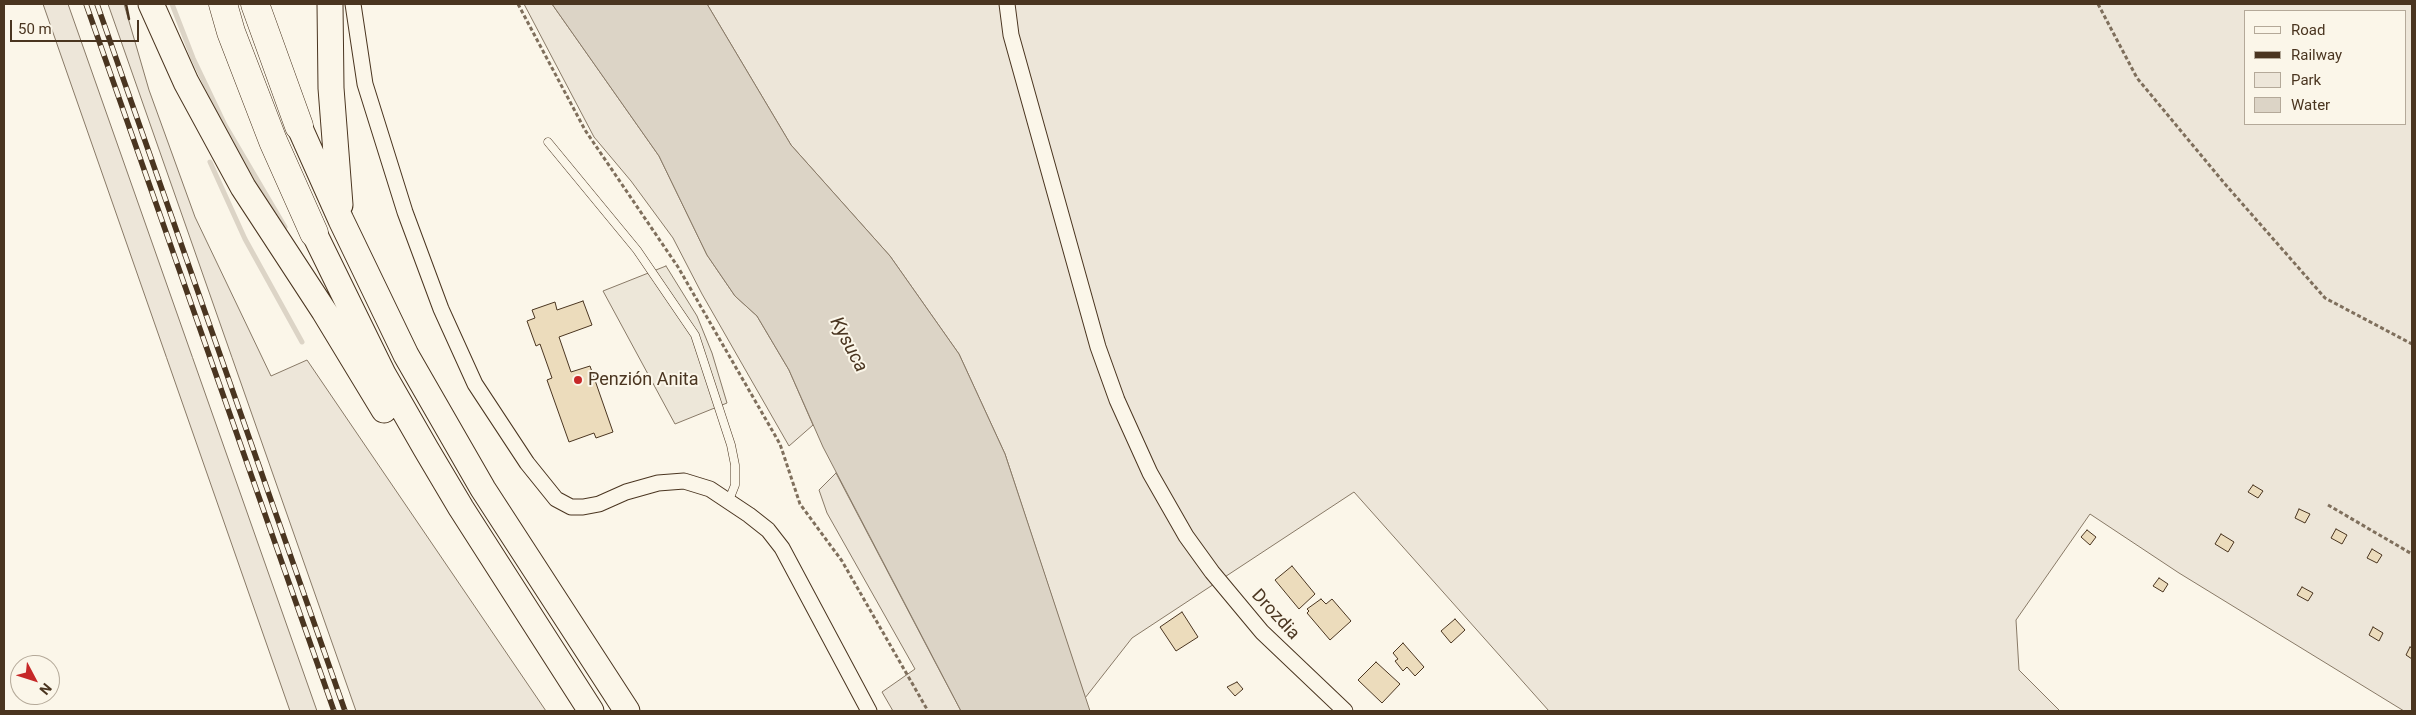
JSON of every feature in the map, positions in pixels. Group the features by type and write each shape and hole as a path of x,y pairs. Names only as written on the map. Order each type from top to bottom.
{"highway":[{"path":"222,4 273,141 314,232"},
{"path":"255,4 299,126"}],"main road":[{"path":"151,4 186,82 244,187 324,311 401,437 426,449"},
{"path":"330,4 331,88 337,137 341,220"},
{"path":"299,126 341,220 406,356 478,481 627,711"},
{"path":"314,232 383,374 426,449 461,508 591,711"}],"street":[{"path":"352,4 366,84 405,212 438,300 475,384 527,462 556,499 571,507 583,508 599,504 626,492 658,483 684,481 710,489 729,500 768,530 782,548 869,711"},
{"name":"Drozdia","path":"1007,4 1011,35 1098,347 1117,400 1150,473 1186,536 1212,572 1262,632 1345,711"}],"lane":[{"path":"548,142 637,250 695,335 732,451 735,485 729,500"}],"path":[{"path":"518,4 585,130 678,267 780,444 800,504 842,561 928,711"},
{"path":"2098,4 2137,78 2225,184 2325,298 2412,344"},
{"path":"2328,505 2412,554"}],"green space":[{"path":"43,4 68,4 317,711 290,711"},
{"path":"108,4 124,4 149,90 195,217 271,376 307,360 546,711 356,711"},
{"path":"524,4 552,4 659,156 707,255 735,296 757,316 789,370 813,425 789,446 702,294 673,238 631,181 594,137"},
{"path":"707,4 2412,4 2412,711 2404,711 2179,573 2090,514 2016,620 2019,670 2060,711 1549,711 1354,492 1132,638 1085,698 1005,454 959,354 890,256 791,145"},
{"path":"836,473 961,711 893,711 882,692 915,669 827,513 819,490"}],"shaded area":[{"path":"666,266 697,316 712,353 727,403 675,424 603,291"}],"water":[{"name":"Kysuca","path":"552,4 707,4 791,145 890,256 959,354 1005,454 1090,711 961,711 823,447 789,370 757,316 735,296 707,255 659,156"}],"building":[{"path":"583,301 592,325 559,337 571,372 590,366 613,432 596,438 594,433 569,442 547,380 552,378 540,344 536,346 527,321 535,318 532,310 555,302 557,310"},
{"path":"2253,485 2263,491 2258,498 2248,492"},
{"path":"2299,509 2310,514 2305,523 2295,518"},
{"path":"2336,529 2347,535 2342,544 2331,538"},
{"path":"2087,530 2096,537 2090,545 2081,537"},
{"path":"2221,534 2234,542 2228,552 2215,544"},
{"path":"2372,549 2382,555 2377,563 2367,558"},
{"path":"1292,566 1315,594 1299,609 1275,580"},
{"path":"2159,578 2168,584 2163,592 2153,586"},
{"path":"2302,587 2313,593 2308,601 2297,595"},
{"path":"1321,599 1326,604 1332,599 1351,621 1330,640 1307,613 1309,611 1307,609"},
{"path":"1182,612 1198,637 1176,651 1160,627"},
{"path":"1455,619 1465,630 1451,643 1441,631"},
{"path":"2373,627 2383,633 2379,641 2369,635"},
{"path":"1403,643 1424,667 1415,676 1407,667 1403,671 1395,661 1398,659 1393,653"},
{"path":"2410,647 2412,648 2412,659 2406,655"},
{"path":"1376,662 1400,684 1382,703 1358,680"},
{"path":"1237,682 1243,689 1235,696 1227,687"}],"waterway":[{"path":"172,4 193,58 225,125 285,227"},
{"path":"210,162 245,239 302,342"}],"railway":[{"path":"86,4 334,711"},
{"path":"97,4 345,711"}],"wall":[{"path":"126,4 129,19"}],"place":[{"name":"Penzión Anita","path":"578,380"}]}
